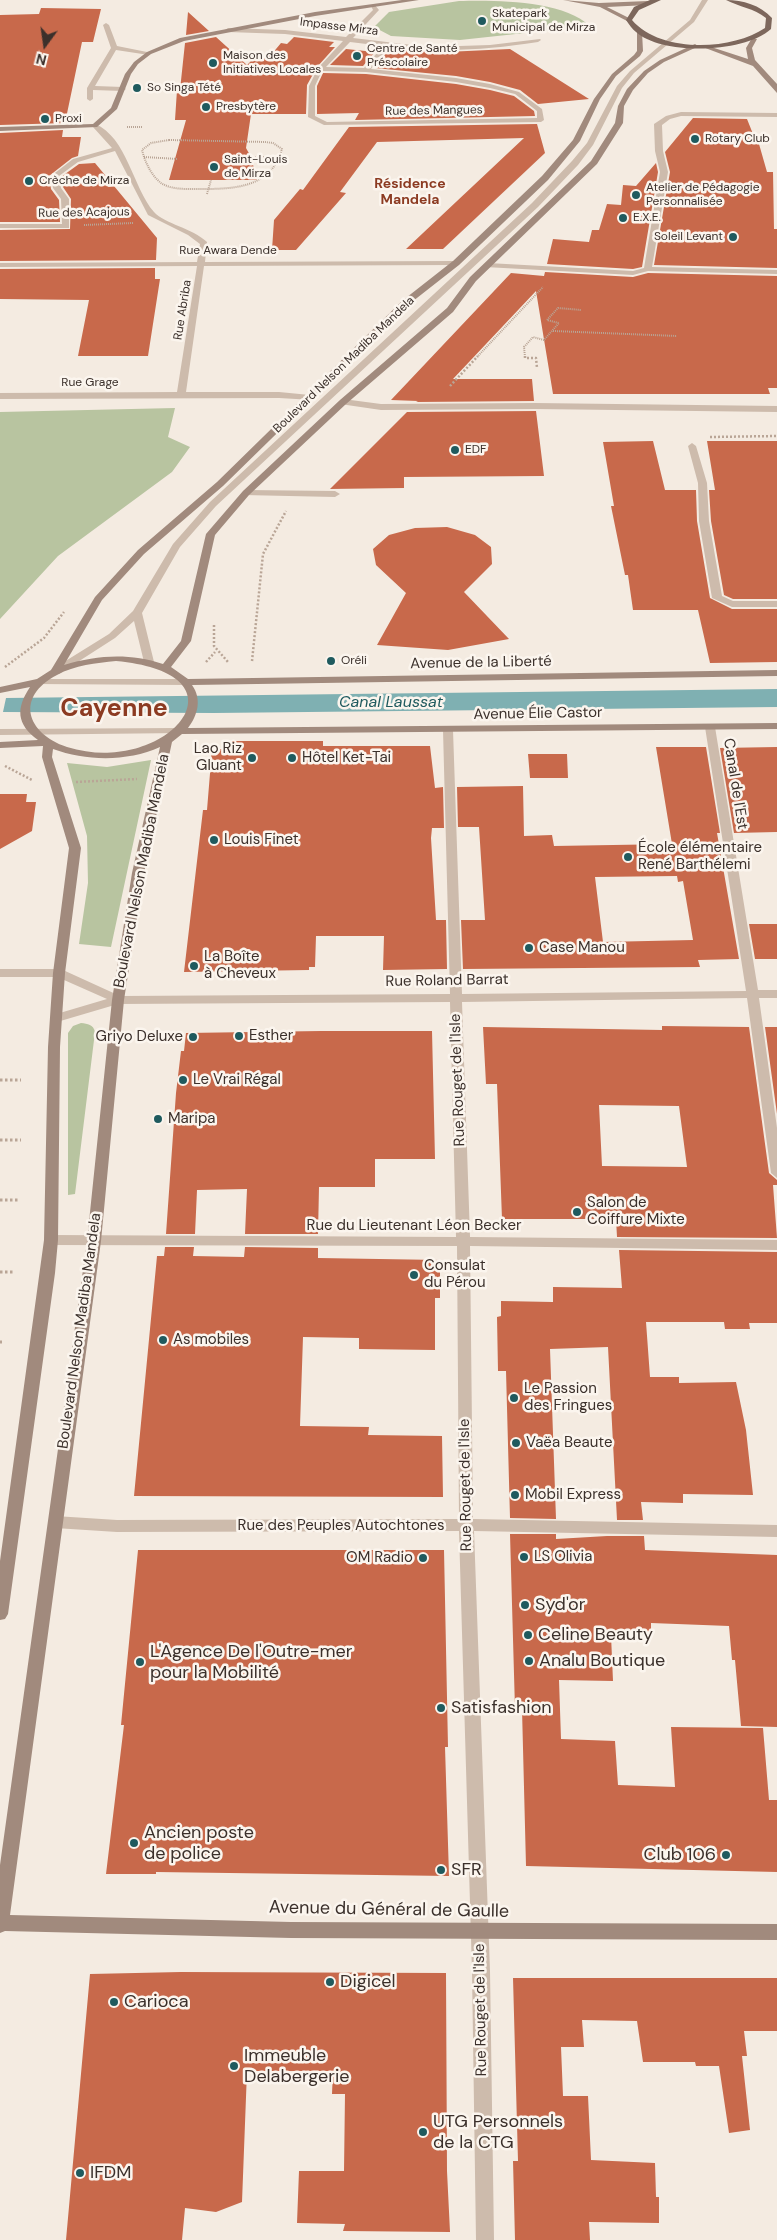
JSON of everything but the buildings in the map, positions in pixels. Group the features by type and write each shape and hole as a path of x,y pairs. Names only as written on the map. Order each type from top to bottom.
{"main road":[{"path":"0,129 95,126 114,110 128,74 136,63 149,53 182,39 315,14 396,1 416,0"},
{"path":"566,0 599,5 648,3"},
{"path":"629,20 633,10 658,0"},
{"path":"729,0 740,1 777,17"},
{"path":"599,5 629,20 638,32 668,42 699,46 722,46 754,39 777,30"},
{"path":"763,34 770,24 769,18 764,13"},
{"name":"Boulevard Nelson Madiba Mandela","path":"55,672 74,636 98,598 141,552 220,484 405,303 456,263 545,178 576,141 597,99 614,75 640,52 638,32"},
{"path":"754,39 748,52 756,64 773,81 777,91"},
{"path":"699,46 733,55 756,64"},
{"name":"Boulevard Nelson Madiba Mandela","path":"165,668 186,641 211,534 246,493 342,402 450,310 473,279 594,162 619,123 622,106 630,89 641,78 662,61 699,46"},
{"path":"133,659 149,662 165,668 186,682 192,692 194,706 189,721 167,739 141,750 108,755 69,751 48,743 33,732 24,718 24,704 30,692 39,682 55,672 81,662 98,660 133,659"},
{"name":"Avenue de la Liberté","path":"186,682 777,673"},
{"path":"0,690 39,682"},
{"name":"Avenue Élie Castor","path":"179,731 777,726"},
{"name":"Boulevard Nelson Madiba Mandela","path":"0,1924 94,1241 118,1000 138,873 167,739"},
{"path":"0,745 48,743"},
{"path":"0,1614 51,1240 54,1047 59,973 75,848 47,757 48,743"},
{"name":"Avenue du Général de Gaulle","path":"0,1924 479,1932 777,1932"}],"street":[{"path":"55,672 112,636 137,613 176,546 213,504 535,205 575,164 590,143 619,87 632,72 692,21 705,0"},
{"path":"320,69 376,10 374,6"},
{"path":"106,25 114,48"},
{"name":"Impasse Mirza","path":"228,30 285,32 429,49 462,49 538,40"},
{"path":"320,69 366,70 388,44"},
{"path":"114,48 149,53"},
{"path":"90,99 90,88 114,48"},
{"name":"Rue des Mangues","path":"320,69 312,86 311,117 326,124 541,120 540,110 516,93 456,80 366,70"},
{"path":"90,88 123,89"},
{"path":"648,269 664,172 658,151 658,124 668,117 681,114 777,115"},
{"name":"Rue Abriba","path":"95,126 104,132 116,149 152,214 188,230 204,244 181,395"},
{"path":"66,226 65,199 57,188 54,176 66,164 89,155 116,149"},
{"name":"Rue des Acajous","path":"0,226 66,226"},
{"name":"Rue Awara Dende","path":"0,265 456,263"},
{"path":"488,264 633,273 648,269 777,272"},
{"name":"Rue Grage","path":"0,396 279,395 310,398"},
{"path":"342,402 381,407 535,406 777,409"},
{"path":"692,446 699,463 705,508 704,520 717,598 732,604 777,604"},
{"path":"246,493 335,494"},
{"path":"137,613 149,662"},
{"path":"39,682 186,682"},
{"name":"Canal de l'Est","path":"710,727 752,994 777,1173"},
{"name":"Rue Rouget de l'Isle","path":"448,730 462,1242 466,1526 479,1932 485,2240"},
{"path":"0,732 179,731"},
{"path":"0,973 59,973"},
{"name":"Rue Roland Barrat","path":"59,973 118,1000"},
{"name":"Rue Roland Barrat","path":"57,1018 118,1000 777,994"},
{"name":"Rue du Lieutenant Léon Becker","path":"51,1240 777,1245"},
{"name":"Rue des Peuples Autochtones","path":"55,1522 117,1526 466,1526 777,1531"}],"path":[{"path":"169,140 265,142 273,143 282,149 280,157 261,180 255,184 234,188 183,188 164,185 156,177 143,157 142,150 145,146 169,140"},
{"path":"143,157 178,159"},
{"path":"251,157 280,157"},
{"path":"207,194 211,180"},
{"name":"Rue des Acajous","path":"66,226 169,222"},
{"path":"449,387 547,283"},
{"path":"537,368 536,358 525,358 524,347 533,337 544,340 560,323 547,320 558,308 581,310"},
{"path":"552,331 677,336"},
{"path":"692,446 693,438 777,436"},
{"path":"251,667 263,554 295,495"},
{"path":"214,622 212,641 216,652 233,666"},
{"path":"0,763 19,775 34,780"},
{"path":"79,781 141,779"},
{"path":"0,1080 21,1080"},
{"path":"0,1140 21,1140"},
{"path":"0,1200 20,1200"},
{"path":"0,1272 14,1272"}],"green space":[{"name":"Skatepark Municipal de Mirza","path":"459,1 528,3 546,6 578,17 590,26 460,40 391,36 374,27 389,12"},
{"path":"175,408 168,437 190,447 172,472 58,556 0,619 0,412"},
{"path":"151,760 111,947 79,944 88,883 87,836 67,763 107,767"},
{"path":"81,1023 92,1026 95,1032 75,1194 68,1195 68,1033 73,1026"}],"water":[{"name":"Canal Laussat","path":"777,689 777,707 214,713 3,712 6,698"}],"place":[{"name":"Skatepark Municipal de Mirza","path":"482,21"},
{"name":"Centre de Santé Préscolaire","path":"357,56"},
{"name":"Maison des Initiatives Locales","path":"213,63"},
{"name":"So Singa Tété","path":"137,88"},
{"name":"Presbytère","path":"206,107"},
{"name":"Proxi","path":"45,119"},
{"name":"Rotary Club","path":"695,139"},
{"name":"Saint-Louis de Mirza","path":"214,167"},
{"name":"Crèche de Mirza","path":"29,181"},
{"name":"Atelier de Pédagogie Personnalisée","path":"636,195"},
{"name":"E.X.E.","path":"623,218"},
{"name":"Soleil Levant","path":"733,237"},
{"name":"EDF","path":"455,450"},
{"name":"Oréli","path":"331,661"},
{"name":"Lao Riz Gluant","path":"252,758"},
{"name":"Hôtel Ket-Tai","path":"292,758"},
{"name":"Louis Finet","path":"214,840"},
{"name":"École élémentaire René Barthélemi","path":"628,857"},
{"name":"Case Manou","path":"529,948"},
{"name":"La Boîte à Cheveux","path":"194,966"},
{"name":"Esther","path":"239,1036"},
{"name":"Griyo Deluxe","path":"193,1037"},
{"name":"Le Vrai Régal","path":"183,1080"},
{"name":"Maripa","path":"158,1119"},
{"name":"Salon de Coiffure Mixte","path":"577,1212"},
{"name":"Consulat du Pérou","path":"414,1275"},
{"name":"As mobiles","path":"163,1340"},
{"name":"Le Passion des Fringues","path":"514,1398"},
{"name":"Vaëa Beaute","path":"516,1443"},
{"name":"Mobil Express","path":"515,1495"},
{"name":"LS Olivia","path":"524,1557"},
{"name":"OM Radio","path":"423,1558"},
{"name":"Syd'or","path":"525,1605"},
{"name":"Celine Beauty","path":"528,1635"},
{"name":"Analu Boutique","path":"529,1661"},
{"name":"L'Agence De l'Outre-mer pour la Mobilité","path":"140,1662"},
{"name":"Satisfashion","path":"441,1708"},
{"name":"Ancien poste de police","path":"134,1843"},
{"name":"Club 106","path":"726,1855"},
{"name":"SFR","path":"441,1870"},
{"name":"Digicel","path":"330,1982"},
{"name":"Carioca","path":"114,2002"},
{"name":"Immeuble Delabergerie","path":"234,2066"},
{"name":"UTG Personnels de la CTG","path":"423,2132"},
{"name":"IFDM","path":"80,2173"}],"district":[{"name":"Résidence Mandela","path":"410,192"},
{"name":"Cayenne","path":"114,709"}]}
